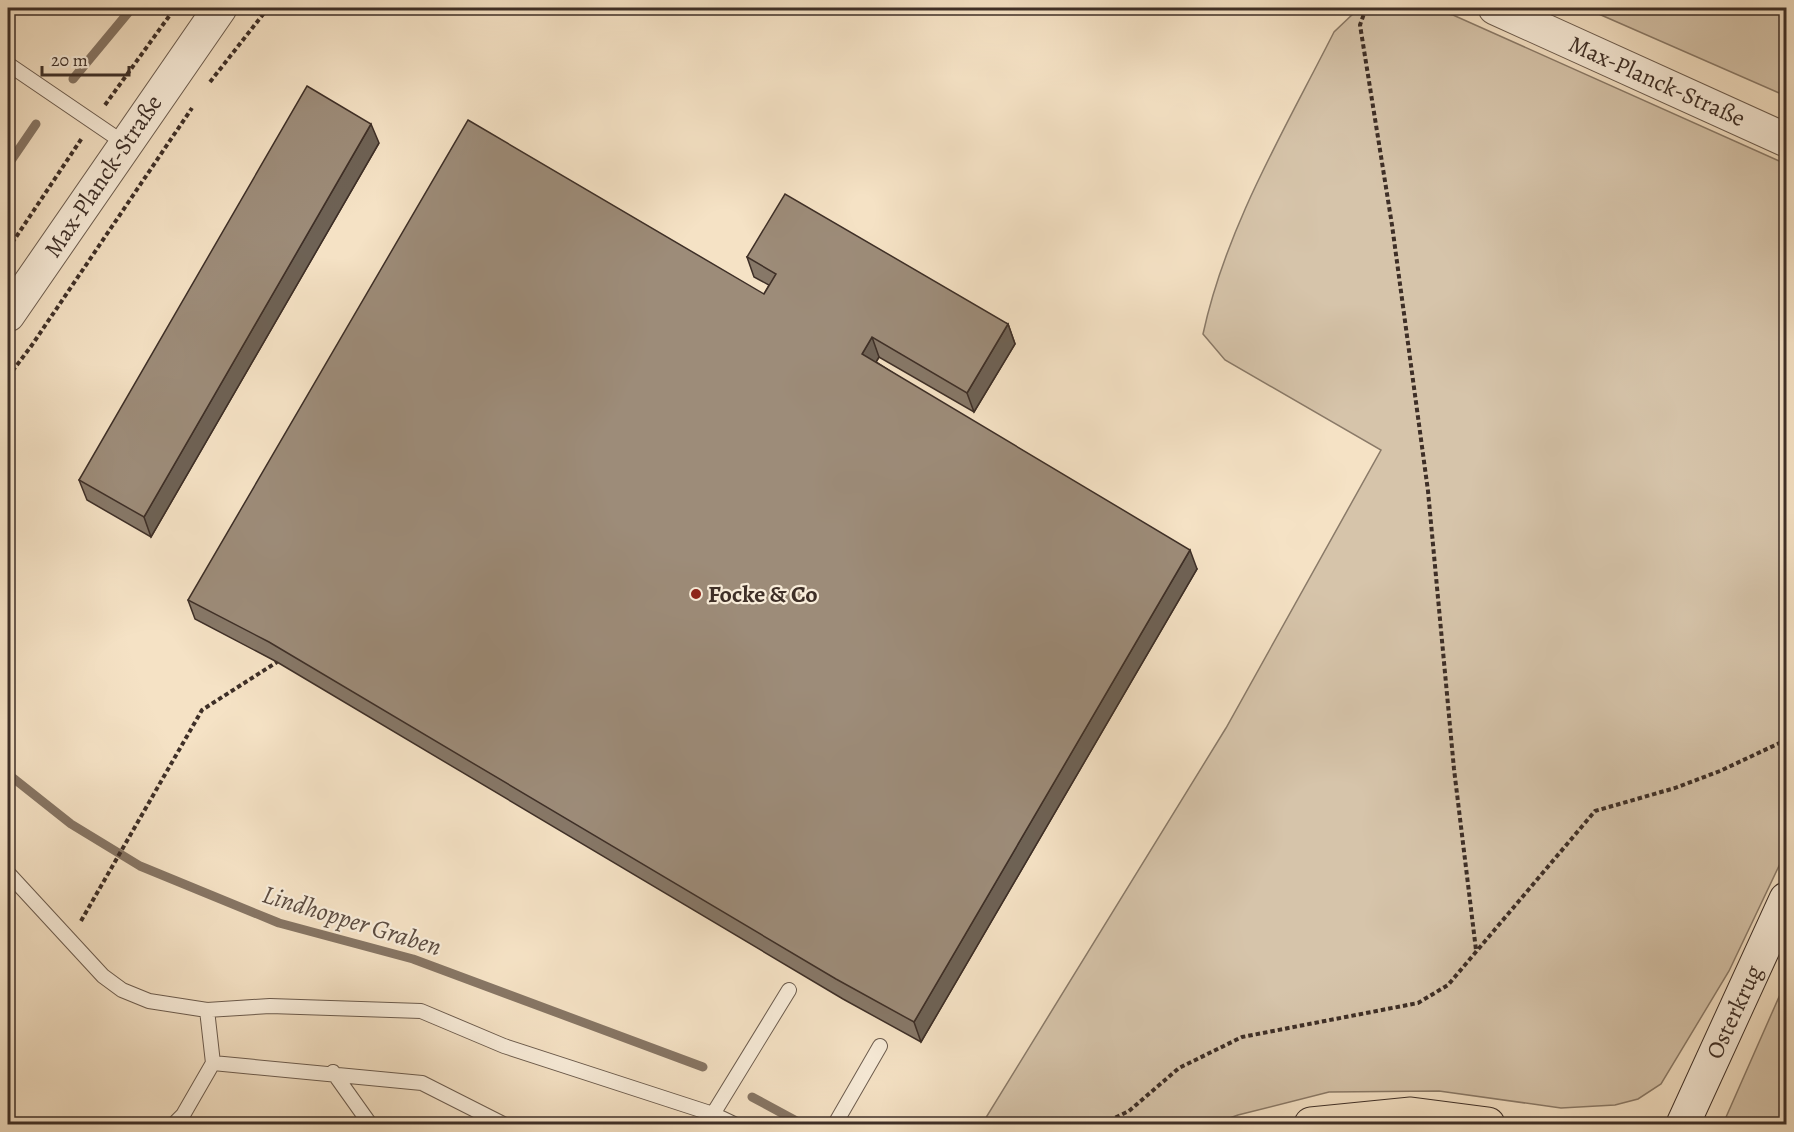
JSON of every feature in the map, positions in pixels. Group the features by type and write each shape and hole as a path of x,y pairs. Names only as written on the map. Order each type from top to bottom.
{"highway":[{"path":"1311,1125 1336,1120 1411,1114 1488,1125"}],"street":[{"name":"Max-Planck-Straße","path":"8,315 124,143 220,8"},
{"name":"Max-Planck-Straße","path":"1495,8 1786,140"},
{"name":"Osterkrug","path":"1683,1125 1786,899"}],"lane":[{"path":"8,64 124,143"},
{"path":"8,873 103,976 122,990 148,1001 207,1010 270,1006 421,1011 504,1046 713,1114 734,1125"},
{"path":"713,1114 789,990"},
{"path":"174,1125 183,1115 213,1063 207,1010"},
{"path":"835,1125 880,1046"},
{"path":"213,1063 333,1072 422,1083 503,1125"},
{"path":"333,1072 370,1125"}],"path":[{"path":"207,85 268,8"},
{"path":"1366,8 1360,25 1392,225 1428,491 1454,769 1476,950"},
{"path":"8,377 194,105"},
{"path":"69,941 202,710 276,662"},
{"path":"1102,1125 1129,1111 1179,1068 1242,1037 1418,1003 1448,986 1595,811 1675,788 1720,771 1786,740"}],"shaded area":[{"path":"1368,8 1416,8 1453,15 1786,164 1786,851 1729,971 1661,1084 1638,1099 1615,1105 1561,1108 1439,1091 1329,1092 1238,1115 1213,1124 982,1124 1226,728 1381,450 1225,360 1203,334 1226,255 1277,142 1334,32 1354,13"},
{"path":"1585,8 1786,8 1786,96"},
{"path":"1786,981 1786,1124 1723,1124"}],"building":[{"path":"307,86 371,124 144,517 79,480"},
{"name":"Focke & Co","path":"468,120 764,294 776,274 747,257 785,194 1008,324 967,393 872,337 862,354 1190,550 914,1022 836,979 269,642 188,600"}],"waterway":[{"name":"Lindhopper Graben","path":"73,79 132,8"},
{"name":"Lindhopper Graben","path":"8,165 36,124"},
{"name":"Lindhopper Graben","path":"8,774 71,824 140,866 279,923 413,959 703,1067"},
{"name":"Lindhopper Graben","path":"752,1097 802,1124"}],"place":[{"name":"Focke & Co","path":"696,594"}]}
